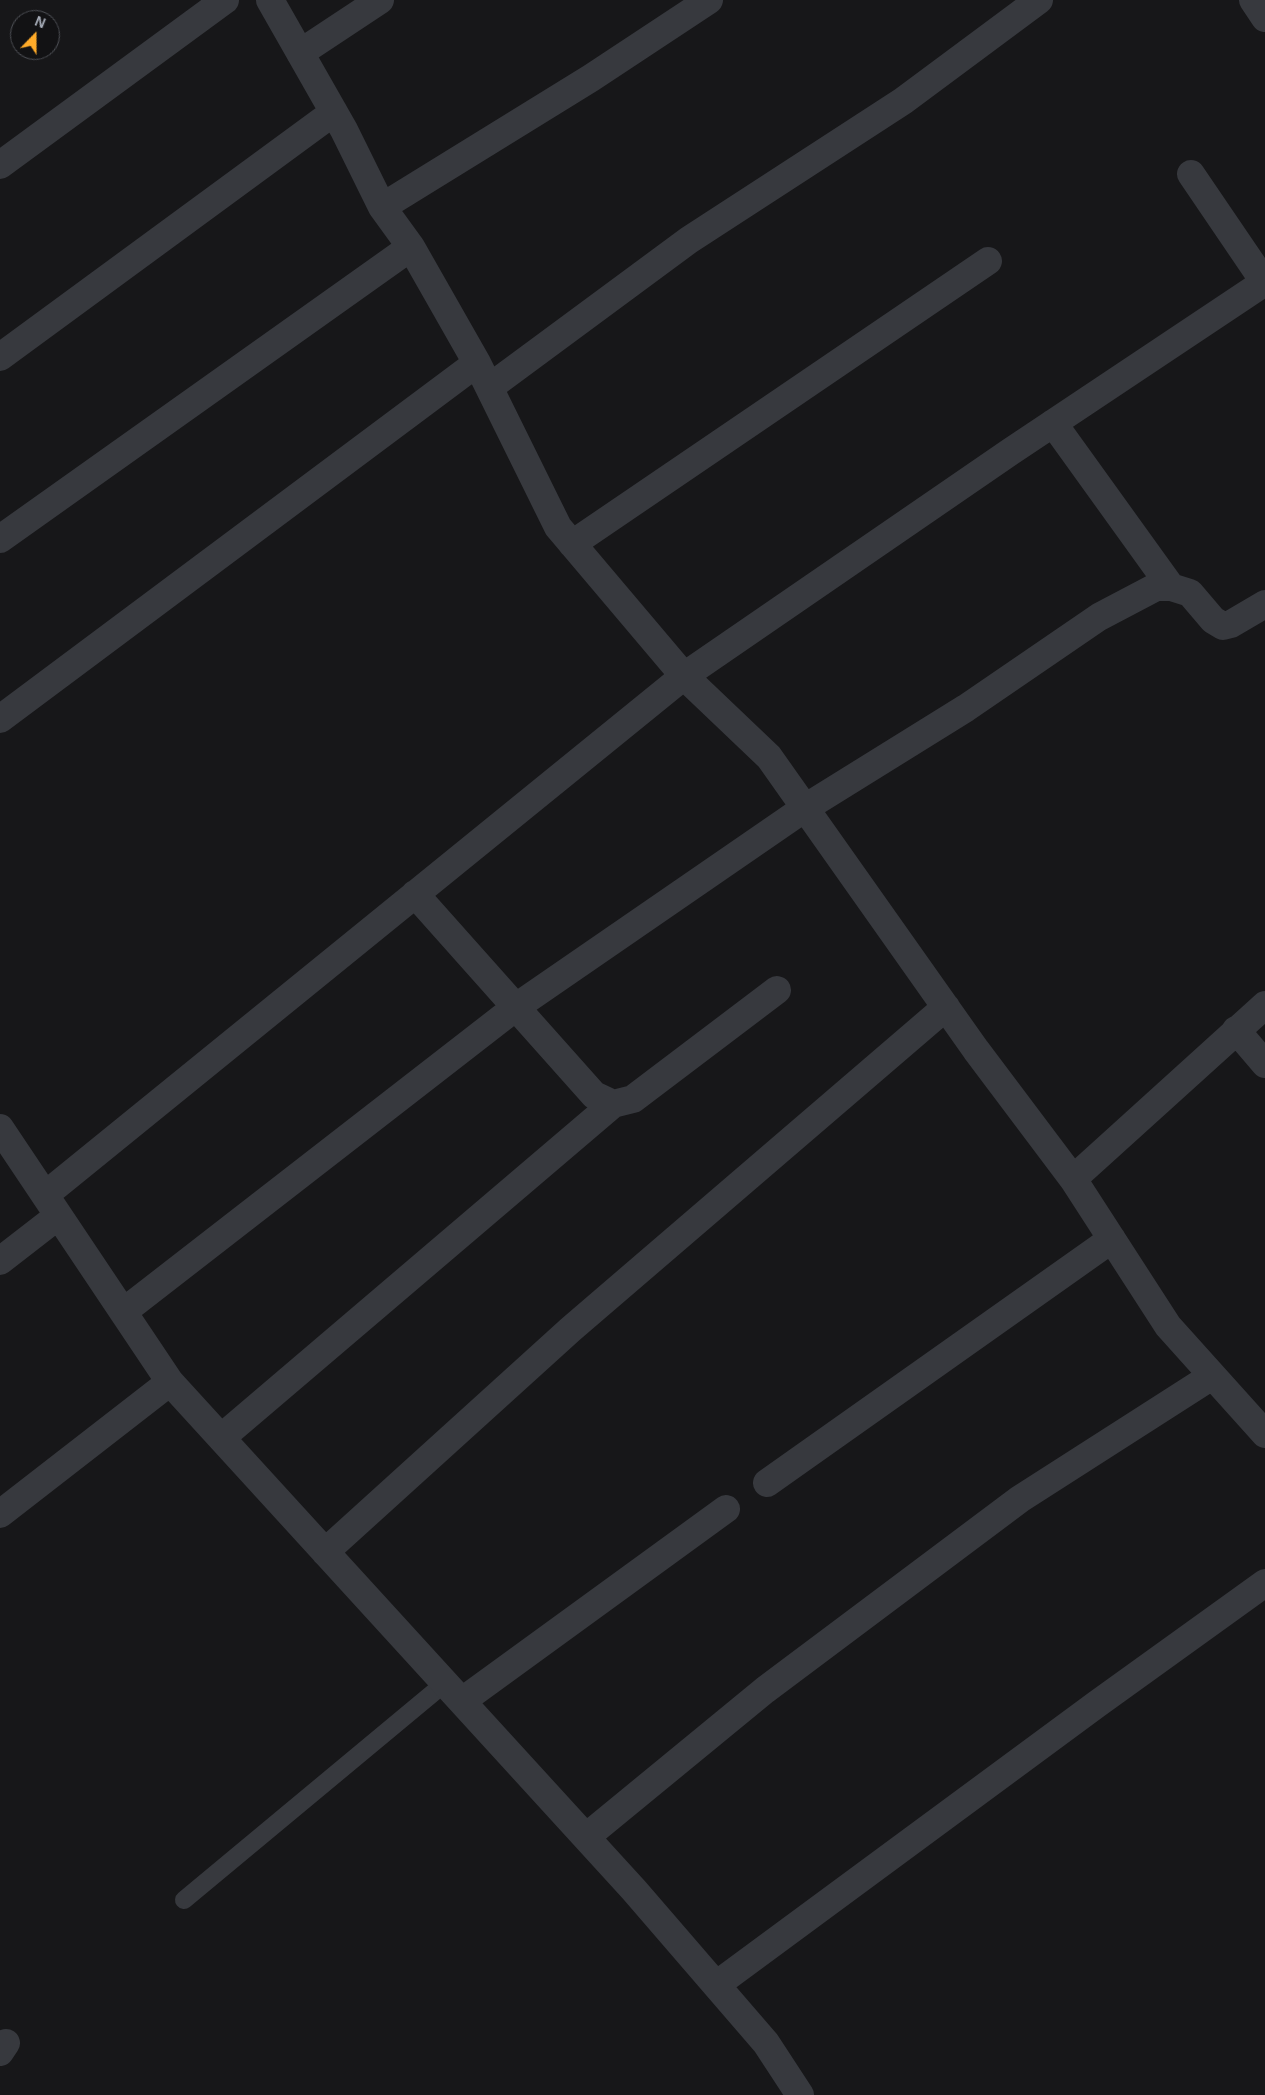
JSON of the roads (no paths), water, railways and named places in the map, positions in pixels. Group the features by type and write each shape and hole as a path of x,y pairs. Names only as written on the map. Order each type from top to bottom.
{"street":[{"path":"0,165 224,0"},
{"path":"270,0 334,112 382,207 411,247 477,363 558,527 684,676 769,757 946,1007 1073,1179 1168,1326 1265,1434"},
{"path":"300,53 380,0"},
{"path":"382,207 591,78 709,0"},
{"path":"490,387 689,240 902,101 1038,0"},
{"path":"1253,0 1265,18"},
{"path":"0,357 334,112"},
{"path":"0,1261 52,1205 415,894 684,676 1053,423 1265,282 1191,174"},
{"path":"0,539 411,247"},
{"path":"572,544 988,261"},
{"path":"0,719 477,363"},
{"path":"1053,423 1171,587"},
{"path":"123,1312 516,1007 805,808 966,708 1099,617 1156,587 1171,587 1190,593 1213,620 1223,626 1231,624 1265,604"},
{"path":"415,894 594,1095 613,1104"},
{"path":"221,1438 613,1104 633,1099 777,990"},
{"path":"1073,1179 1265,1005"},
{"path":"325,1552 571,1328 946,1007"},
{"path":"1236,1030 1265,1064"},
{"path":"0,1128 170,1382 586,1837 766,2043 800,2095"},
{"path":"767,1483 1112,1239"},
{"path":"586,1837 765,1690 1020,1499 1212,1376"},
{"path":"0,1514 170,1382"},
{"path":"453,1692 726,1509"},
{"path":"716,1985 1097,1704 1265,1583"}],"lane":[{"path":"184,1900 453,1692"}]}
